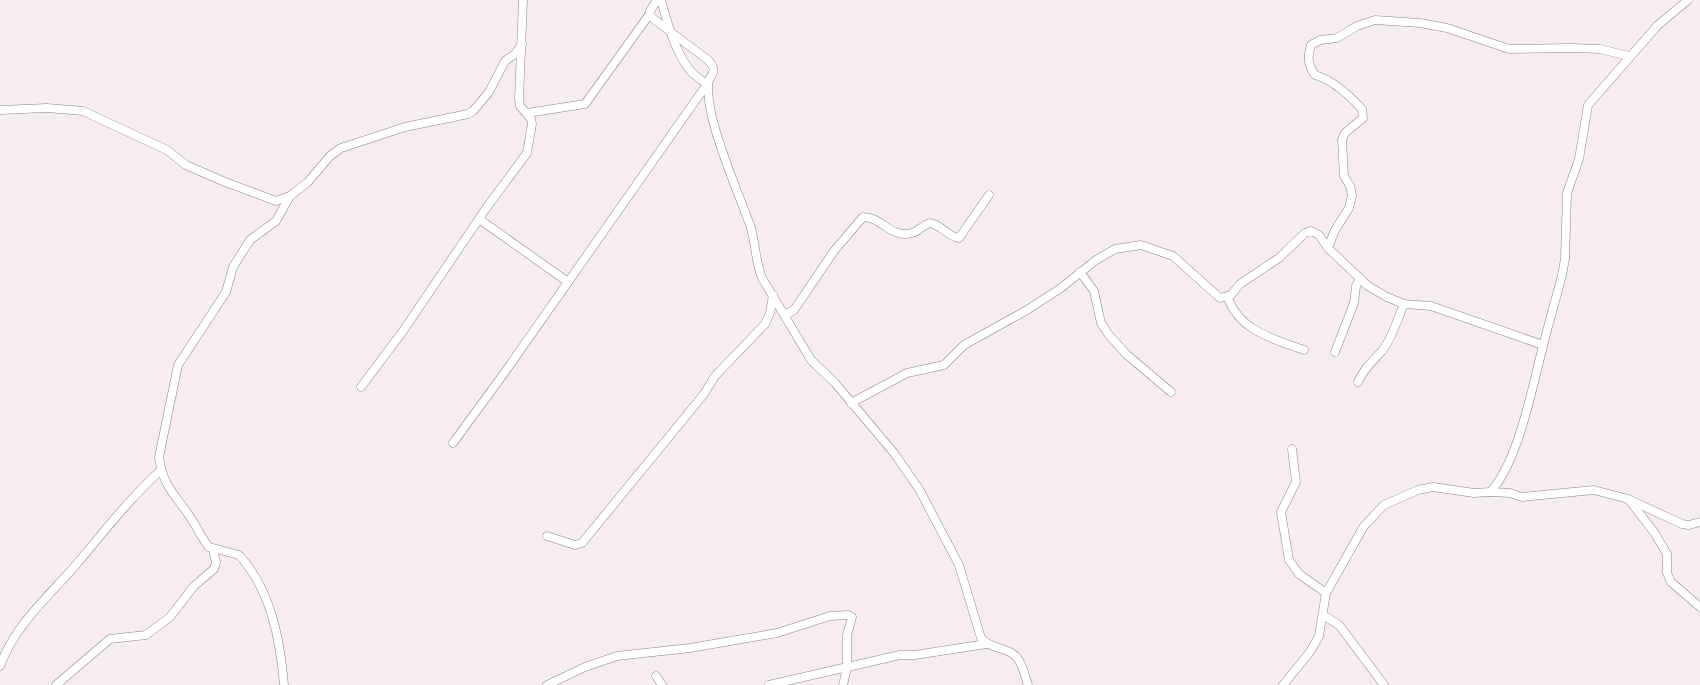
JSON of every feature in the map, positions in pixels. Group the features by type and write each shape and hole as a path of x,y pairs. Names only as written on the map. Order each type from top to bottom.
{"street":[{"path":"361,387 403,331 527,152 532,124 520,106 519,99 523,0"},
{"path":"526,113 585,104 649,15 657,0"},
{"path":"661,0 673,35 690,71 707,84 712,117 737,195 750,226 757,267 811,360 894,453 931,510 959,564 977,627 986,644"},
{"path":"1490,492 1503,474 1518,437 1534,386 1565,259 1567,193 1579,159 1588,104 1658,25 1688,0"},
{"path":"453,443 714,72 711,64 649,15"},
{"path":"1328,248 1335,230 1349,208 1352,195 1350,186 1344,176 1342,140 1345,133 1363,118 1362,109 1345,93 1322,77 1315,75 1310,67 1308,55 1311,45 1320,40 1336,38 1357,26 1375,20 1420,23 1460,31 1492,45 1508,49 1571,48 1600,50 1629,56"},
{"path":"0,110 47,108 83,111 167,150 186,165 276,201 290,196 308,182 330,156 341,148 405,127 468,114 473,111 489,92 505,61 515,54 522,44"},
{"path":"284,685 280,643 260,588 239,555 230,551 209,548 191,519 177,502 161,470 159,457 178,365 226,292 233,267 250,240 276,221 290,196"},
{"path":"782,312 789,313 794,310 855,224 863,217 872,219 900,234 912,233 930,223 943,228 952,237 959,238 989,196"},
{"path":"479,219 568,282"},
{"path":"851,403 907,373 944,365 964,345 1027,310 1061,288 1080,272 1115,250 1142,245 1173,256 1220,298 1228,298 1240,284 1279,258 1305,233 1316,233 1328,248 1378,292 1404,304 1431,306 1543,345"},
{"path":"1080,272 1094,291 1101,324 1109,335 1126,354 1171,392"},
{"path":"1334,352 1354,303 1356,286 1360,278"},
{"path":"547,536 575,545 582,543 704,394 715,376 765,324 770,313 772,295"},
{"path":"1228,298 1234,313 1252,329 1304,350"},
{"path":"1358,382 1362,371 1385,346 1404,304"},
{"path":"1292,449 1296,482 1282,512 1289,560 1299,574 1326,593"},
{"path":"0,666 19,630 35,609 76,565 117,513 161,470"},
{"path":"1283,685 1310,652 1322,627 1326,593 1364,526 1384,505 1418,490 1433,488 1474,493 1510,493 1522,497 1589,490 1628,499 1682,524 1689,525 1700,522"},
{"path":"1628,499 1654,532 1667,554 1667,573 1671,582 1700,607"},
{"path":"56,685 110,639 146,635 170,617 194,586 214,569 216,562 213,550"},
{"path":"547,685 585,667 617,656 690,648 777,633 842,614 852,617 847,635 847,668 843,685"},
{"path":"1323,615 1339,625 1384,685"},
{"path":"769,685 900,655 915,655 986,644 1013,653 1019,660 1028,685"},
{"path":"656,676 662,685"}]}
